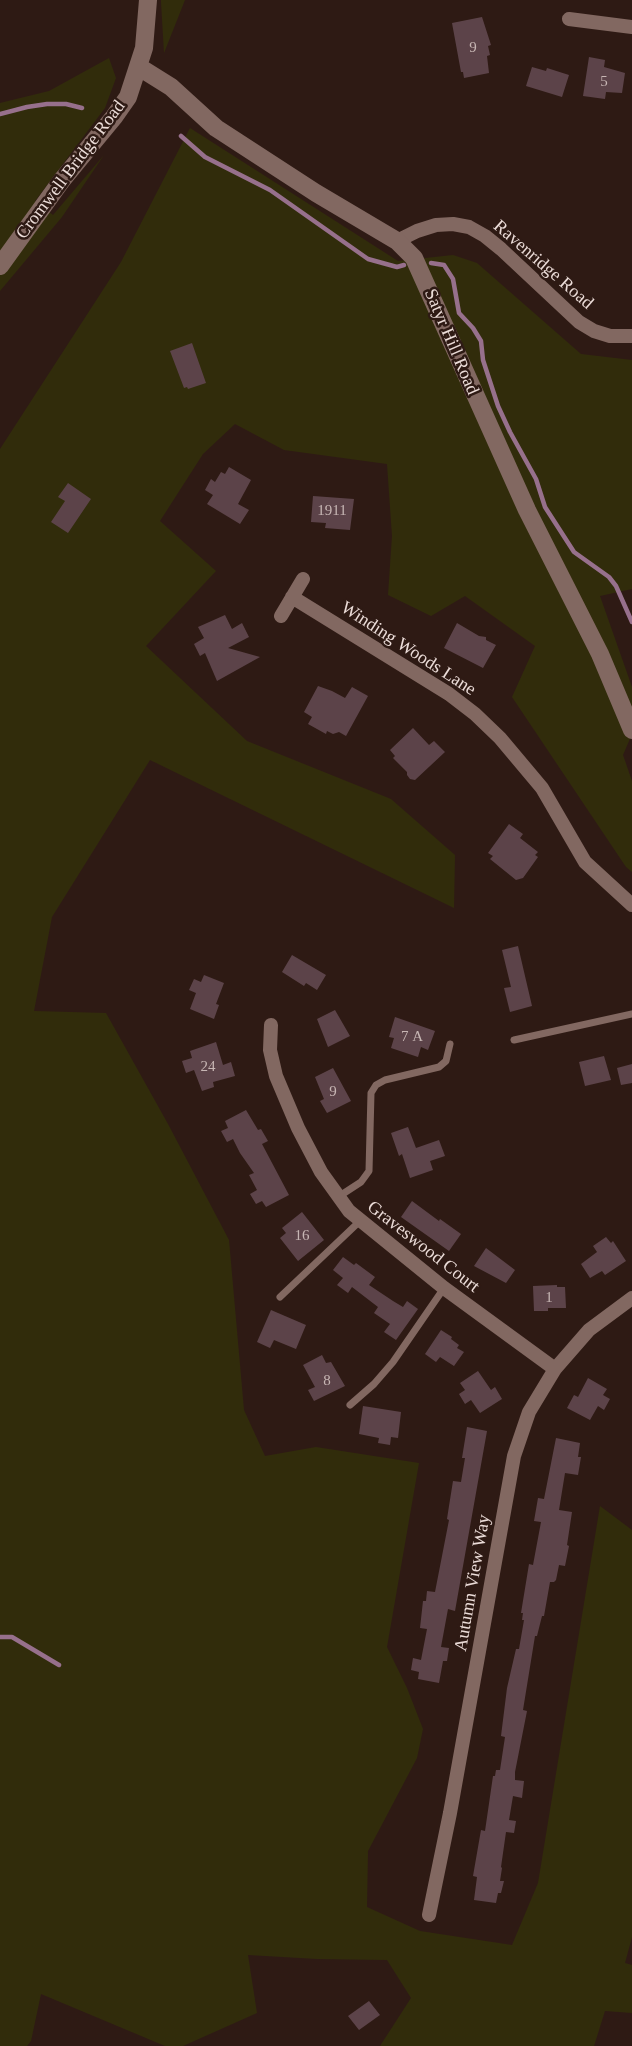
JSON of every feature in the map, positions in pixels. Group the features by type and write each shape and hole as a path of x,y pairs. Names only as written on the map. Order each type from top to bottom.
{"street":[{"name":"Cromwell Bridge Road","path":"0,266 62,180 128,97 139,67 147,29 148,0"},
{"path":"569,19 632,27"},
{"name":"Satyr Hill Road","path":"139,67 171,87 216,128 316,193 397,241 416,263 497,446 600,654 632,730"},
{"name":"Ravenridge Road","path":"397,241 435,225 453,224 470,227 501,249 579,322 594,331 610,336 632,336"},
{"path":"280,616 303,579"},
{"name":"Winding Woods Lane","path":"292,597 449,694 475,714 500,738 536,780 585,862 632,905"},
{"name":"Graveswood Court","path":"271,1025 270,1050 276,1076 298,1128 321,1172 338,1197 360,1221 444,1288 555,1369"},
{"name":"Autumn View Way","path":"429,1915 450,1813 514,1456 529,1412 555,1369 589,1330 632,1298"}],"lane":[{"path":"514,1040 632,1014"},
{"path":"338,1197 361,1182 369,1171 371,1093 376,1085 385,1080 439,1067 446,1061 450,1044"},
{"path":"280,1297 360,1221"},
{"path":"350,1405 374,1384 393,1362 444,1288"}],"shaded area":[{"path":"161,0 185,0 164,53 161,2"},
{"path":"109,58 116,78 105,108 35,201 53,215 104,155 62,217 0,291 0,103 49,91"},
{"path":"190,128 398,261 453,255 477,263 581,354 632,360 632,589 600,596 632,687 632,734 623,755 632,781 632,872 626,867 512,697 535,646 465,596 431,616 388,595 392,536 387,464 284,450 235,424 203,454 160,521 216,571 146,646 247,741 391,799 455,855 454,908 150,760 52,917 34,1011 106,1013 229,1240 244,1410 265,1456 316,1447 419,1463 387,1647 407,1688 423,1729 417,1758 368,1851 367,1907 420,1931 512,1945 538,1883 600,1506 632,1530 632,1937 625,1963 632,1965 632,2013 605,2011 594,2046 380,2046 411,1998 387,1960 248,1955 257,2013 183,2046 165,2046 41,1994 31,2041 27,2046 0,2046 0,449 121,262"}],"building":[{"path":"482,17 491,45 488,46 490,55 487,56 489,73 464,78 452,23"},
{"path":"589,57 605,60 604,67 625,73 622,93 606,92 605,99 583,96"},
{"path":"532,67 546,71 547,68 569,75 562,97 526,86"},
{"path":"192,343 206,383 188,389 184,388 170,351"},
{"path":"229,467 251,480 238,504 249,510 240,524 207,504 213,495 205,490 211,479 215,482 221,472 225,474"},
{"path":"68,483 91,499 68,533 51,522 65,501 58,497"},
{"path":"313,496 354,499 350,530 325,528 326,523 311,522"},
{"path":"225,615 232,629 242,623 249,637 228,648 260,657 217,681 205,653 200,656 194,644 204,638 198,627"},
{"path":"457,623 479,636 486,637 486,640 496,645 483,668 444,648"},
{"path":"318,686 345,698 352,687 368,696 346,736 339,732 333,734 327,731 326,734 308,724 312,717 304,712"},
{"path":"413,728 429,745 434,741 445,752 415,780 410,779 407,772 393,758 395,756 390,750"},
{"path":"509,824 523,834 520,838 538,852 535,855 538,857 523,878 516,880 490,859 493,856 488,853"},
{"path":"518,946 532,1006 510,1012 504,988 511,987 502,950"},
{"path":"292,955 326,975 317,990 306,983 304,986 282,972"},
{"path":"204,975 224,983 216,1004 219,1005 214,1019 190,1009 196,993 189,990 194,979 201,982"},
{"path":"335,1010 350,1036 328,1047 317,1019"},
{"path":"395,1017 435,1031 428,1050 421,1047 418,1057 391,1048 394,1038 389,1037"},
{"path":"216,1042 223,1065 231,1062 235,1076 213,1082 214,1087 202,1091 194,1070 186,1073 182,1061 192,1058 190,1051"},
{"path":"604,1056 611,1080 585,1086 579,1062"},
{"path":"632,1064 632,1083 621,1085 617,1068"},
{"path":"333,1068 351,1101 327,1113 320,1101 324,1099 315,1077"},
{"path":"246,1110 268,1141 262,1144 289,1195 266,1207 262,1201 256,1204 250,1194 257,1190 249,1175 254,1173 233,1139 227,1142 221,1131 228,1128 225,1121"},
{"path":"408,1127 416,1148 439,1140 445,1156 430,1161 433,1170 410,1178 402,1154 399,1156 391,1133"},
{"path":"412,1201 461,1234 449,1251 401,1217"},
{"path":"302,1212 324,1240 298,1261 280,1238 286,1233 282,1228"},
{"path":"606,1237 611,1243 613,1241 626,1261 605,1275 602,1271 590,1278 581,1264 597,1252 593,1246"},
{"path":"486,1248 515,1270 506,1283 474,1266"},
{"path":"343,1257 354,1265 356,1263 375,1277 369,1285 403,1307 407,1301 418,1309 396,1340 384,1332 390,1324 374,1313 378,1307 352,1287 348,1293 337,1285 343,1278 333,1270"},
{"path":"557,1285 557,1287 565,1287 566,1308 534,1311 533,1286"},
{"path":"271,1310 306,1325 296,1349 274,1340 270,1348 257,1342"},
{"path":"441,1330 452,1337 451,1339 459,1345 457,1348 464,1352 454,1366 440,1357 436,1362 425,1354"},
{"path":"322,1355 326,1363 331,1362 345,1386 314,1401 308,1390 315,1387 303,1365"},
{"path":"478,1371 491,1390 495,1387 502,1399 480,1413 471,1400 465,1404 459,1394 465,1390 460,1383"},
{"path":"588,1378 607,1389 603,1395 610,1399 604,1410 598,1406 590,1420 567,1408 574,1395 578,1397"},
{"path":"363,1406 401,1412 398,1438 391,1437 390,1445 378,1443 379,1438 359,1434"},
{"path":"467,1427 487,1431 455,1611 448,1609 441,1647 449,1648 447,1661 443,1661 439,1683 418,1679 419,1672 411,1670 413,1658 421,1660 427,1629 420,1628 423,1601 426,1601 427,1591 435,1592 449,1520 447,1519 453,1481 461,1482"},
{"path":"556,1438 580,1443 578,1457 581,1457 578,1475 565,1473 559,1510 572,1512 567,1545 569,1546 565,1566 559,1565 556,1580 550,1582 544,1616 542,1616 537,1636 535,1636 523,1710 527,1711 515,1772 515,1780 524,1781 522,1798 513,1796 509,1820 516,1821 514,1833 506,1832 501,1867 500,1881 504,1881 501,1893 498,1893 496,1903 474,1900 477,1877 473,1876 481,1830 485,1831 493,1776 496,1770 500,1770 505,1737 501,1736 507,1688 516,1649 519,1649 524,1620 522,1620 523,1613 521,1613 529,1564 533,1565 541,1522 534,1521 538,1498 544,1499"},
{"path":"369,2001 380,2015 359,2030 348,2016"}],"waterway":[{"path":"0,114 47,104 66,104 82,108"},
{"path":"181,136 205,157 270,190 368,259 397,267 404,265"},
{"path":"431,263 444,265 453,279 459,313 481,341 483,360 498,406 536,479 545,507 574,552 609,577 616,586 632,622"},
{"path":"0,1637 12,1637 59,1665"}]}
